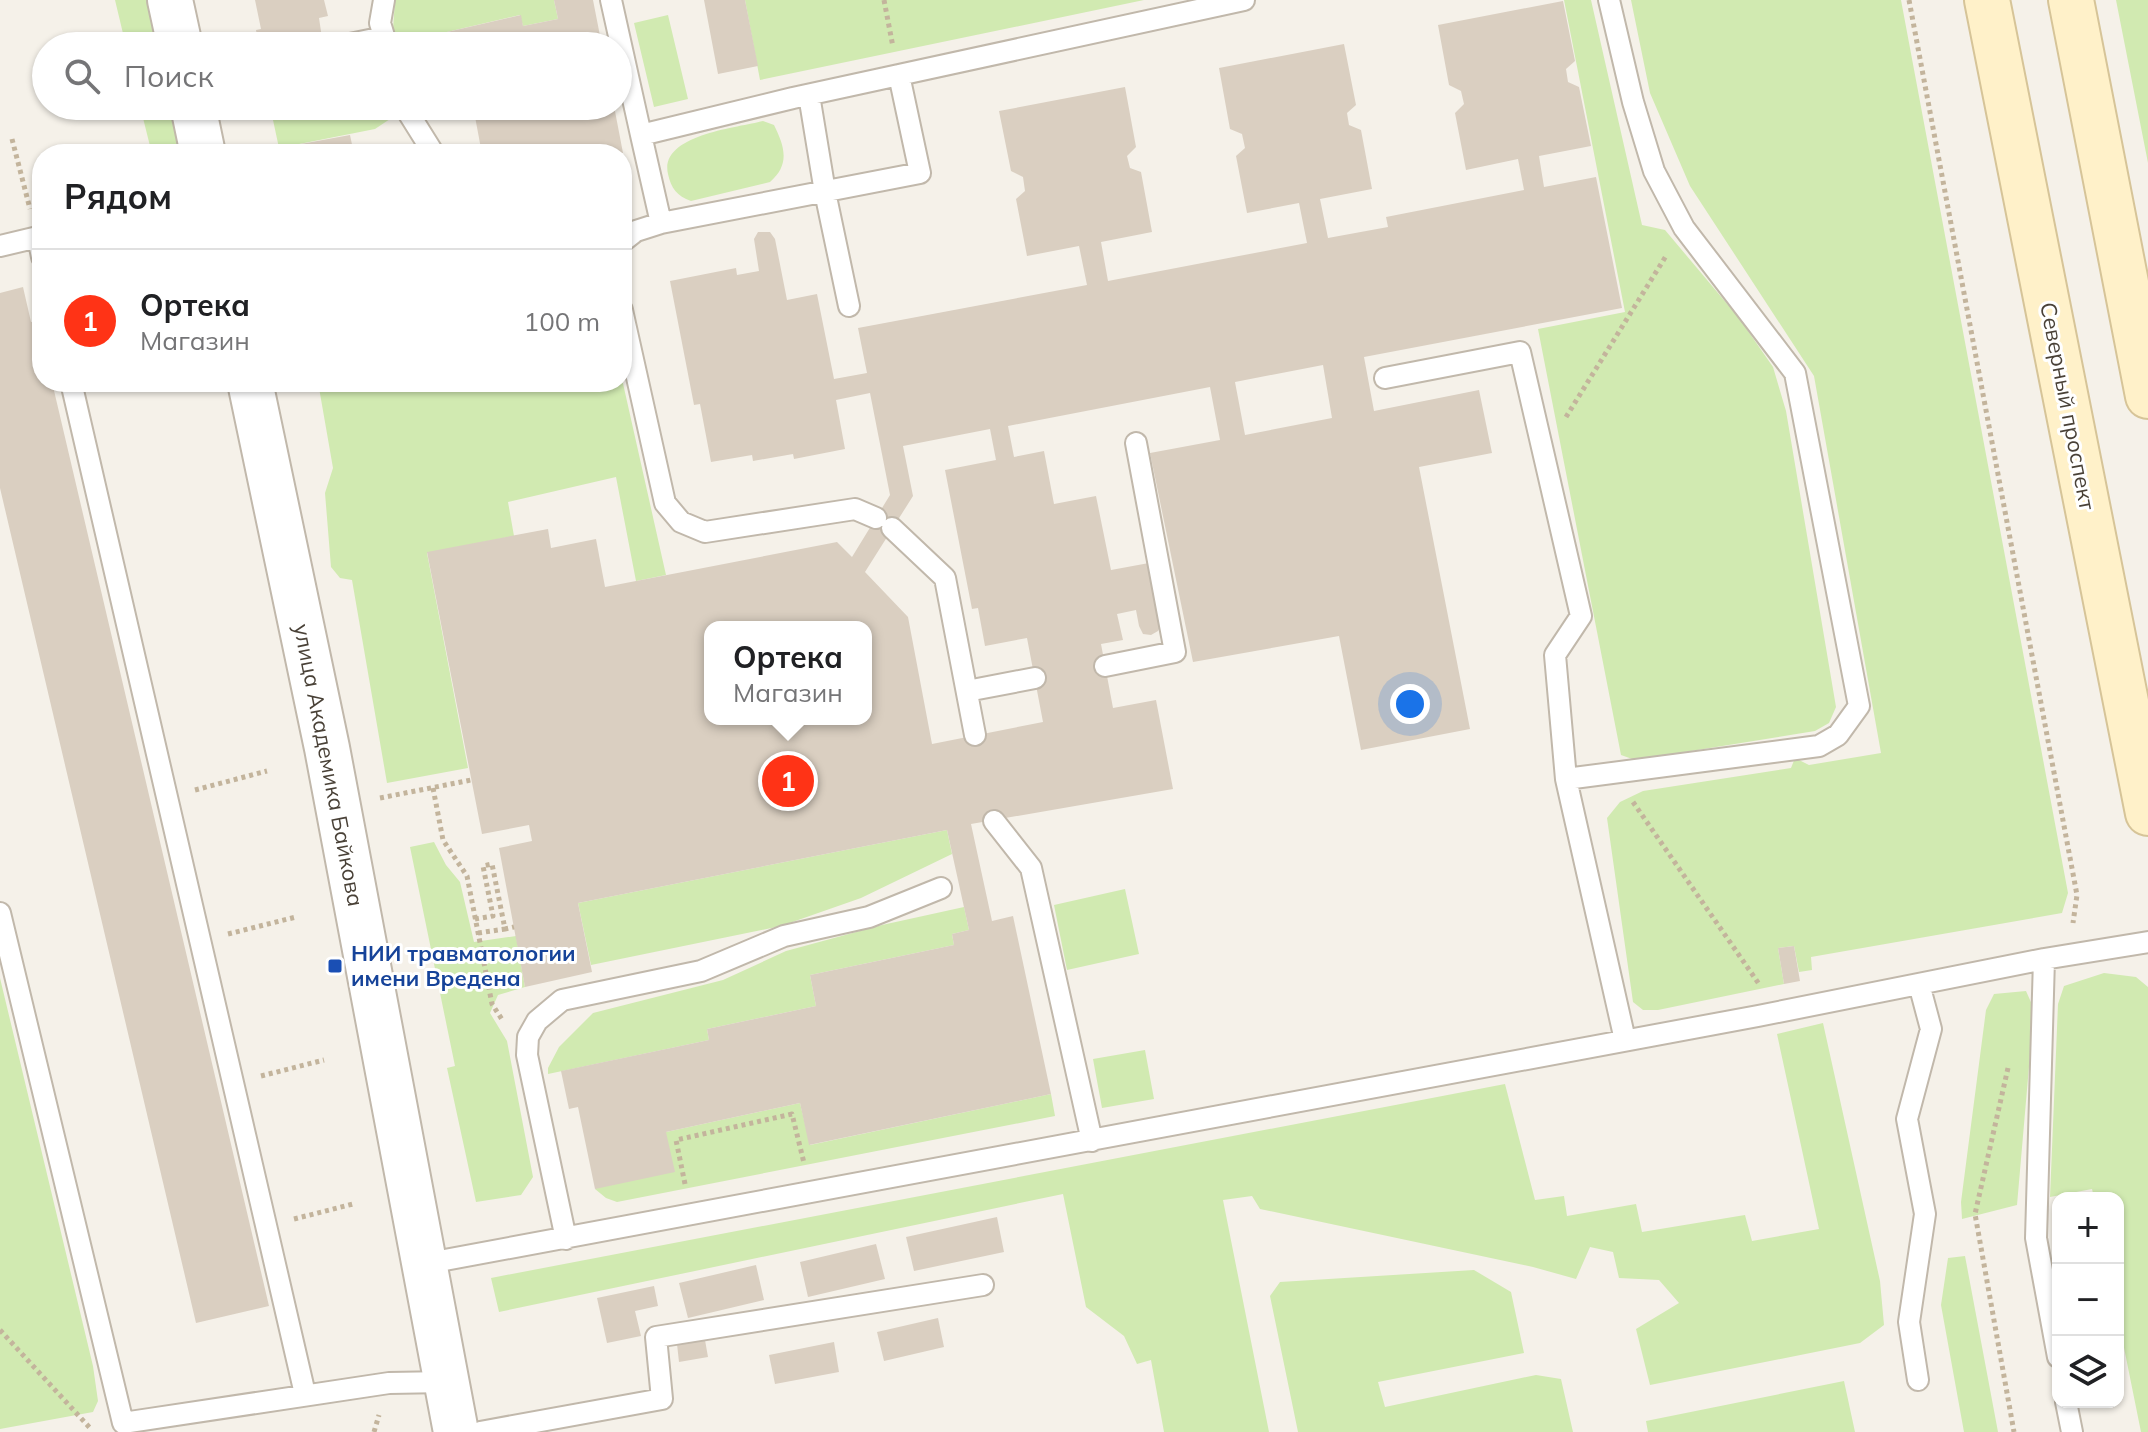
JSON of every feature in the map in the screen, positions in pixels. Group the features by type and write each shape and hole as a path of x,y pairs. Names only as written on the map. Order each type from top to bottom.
{"main road":[{"name":"Северный проспект","path":"1987,0 2148,813"},
{"path":"2071,0 2148,396"}],"street":[{"path":"170,0 177,32"},
{"path":"196,120 201,144"},
{"name":"улица Академика Байкова","path":"252,392 327,748 456,1432"}],"lane":[{"path":"383,32 380,23 384,0"},
{"path":"611,0 618,32"},
{"path":"641,135 1244,0"},
{"path":"1566,779 1819,746 1838,735 1859,706 1795,373 1684,228 1654,171 1633,102 1609,0"},
{"path":"632,234 661,223 920,173 899,75"},
{"path":"632,94 661,223"},
{"path":"809,95 849,306"},
{"path":"413,120 428,144"},
{"path":"0,246 32,247"},
{"path":"1385,378 1520,352 1581,616 1555,655 1566,779 1625,1040"},
{"path":"632,355 665,503 681,522 705,532 855,509 884,523 945,578 975,735"},
{"path":"73,392 305,1394"},
{"path":"1105,666 1175,652 1136,443"},
{"path":"967,691 1035,678"},
{"path":"994,821 1031,868 1092,1141"},
{"path":"566,1239 527,1055 528,1037 537,1021 562,1000 701,971 784,936 869,917 941,888"},
{"path":"0,913 123,1423 172,1424 305,1394 389,1383 446,1382"},
{"path":"423,1264 1778,1012 2068,954 2148,942"},
{"path":"2044,959 2036,1238 2054,1336"},
{"path":"1918,1380 1909,1322 1925,1214 1907,1119 1931,1029 1919,984"},
{"path":"480,1432 662,1399 656,1337 983,1285"},
{"path":"2067,1408 2072,1432"}],"path":[{"path":"884,0 899,75"},
{"path":"1909,0 2077,895 2068,954"},
{"path":"12,139 32,216"},
{"path":"1544,453 1684,228"},
{"path":"166,797 267,771"},
{"path":"1611,771 1778,1012"},
{"path":"379,798 471,780"},
{"path":"433,788 443,840 467,876 492,1004 502,1020 528,1037"},
{"path":"475,919 493,916 483,866 492,864 505,929"},
{"path":"200,942 296,917"},
{"path":"478,933 514,927"},
{"path":"1755,978 1769,979"},
{"path":"233,1083 324,1060"},
{"path":"2008,1067 1975,1214 2014,1432"},
{"path":"688,1195 676,1140 792,1114 806,1172"},
{"path":"266,1226 353,1204"},
{"path":"0,1330 90,1428"}],"green space":[{"path":"115,0 150,0 156,32 123,32"},
{"path":"395,0 554,0 558,19 523,26 520,15 447,32 394,32"},
{"path":"745,0 1144,0 760,80"},
{"path":"1564,0 1591,0 1642,225 1665,230 1739,318 1773,367 1786,411 1836,707 1829,723 1815,731 1635,760 1621,755 1538,329 1625,312"},
{"path":"1631,0 1901,0 2068,893 2062,913 1811,957 1812,970 1799,972 1794,946 1778,948 1784,984 1658,1010 1643,1010 1633,1002 1607,818 1620,802 1643,791 1791,768 1795,758 1809,765 1881,753 1814,376 1690,186 1650,93"},
{"path":"2116,0 2148,0 2148,163"},
{"path":"668,15 688,99 654,107 634,23"},
{"path":"144,120 175,120 179,144 150,144"},
{"path":"273,120 388,120 375,129 299,144 278,144"},
{"path":"763,121 774,125 784,155 781,169 770,182 691,201 675,191 668,174 668,161 675,150 702,136"},
{"path":"320,392 625,392 666,575 636,581 616,477 508,502 514,536 427,553 468,768 387,783 352,580 340,578 331,567 325,493 333,468"},
{"path":"947,830 952,854 861,898 781,926 591,965 578,903"},
{"path":"434,842 446,865 460,882 474,942 516,936 525,987 498,995 490,1013 507,1041 533,1177 521,1195 476,1202 447,1068 455,1066 410,847"},
{"path":"1125,889 1139,954 1067,970 1054,905"},
{"path":"964,907 969,930 952,934 954,945 810,975 816,1006 707,1029 709,1040 548,1074 559,1047 593,1013 723,980 786,951"},
{"path":"2104,973 2136,977 2148,987 2148,1432 2141,1432 2124,1348 2124,1192 2093,1192 2092,1189 2052,1192 2050,1197 2058,1004 2064,986"},
{"path":"0,978 93,1366 98,1401 93,1412 0,1429"},
{"path":"2026,991 2034,1009 2017,1205 1962,1219 1961,1202 1986,1010 1994,994"},
{"path":"1823,1023 1880,1281 1884,1325 1860,1343 1650,1385 1636,1329 1679,1303 1659,1280 1619,1278 1613,1252 1590,1247 1576,1279 1533,1267 1260,1209 1252,1196 1223,1200 1269,1432 1164,1432 1151,1360 1137,1364 1124,1336 1086,1307 1063,1194 499,1312 491,1278 1505,1084 1535,1200 1564,1196 1567,1216 1636,1204 1642,1232 1745,1215 1752,1241 1819,1229 1777,1034"},
{"path":"1145,1050 1154,1099 1102,1108 1093,1059"},
{"path":"1051,1094 1055,1116 617,1202 595,1189 666,1132 800,1103 810,1145"},
{"path":"1965,1256 1998,1432 1964,1432 1941,1305 1948,1258"},
{"path":"1474,1270 1511,1292 1524,1353 1378,1382 1385,1407 1536,1375 1561,1379 1573,1432 1298,1432 1270,1296 1280,1282"},
{"path":"1844,1381 1855,1432 1648,1432 1646,1421"}],"building":[{"path":"255,0 324,0 328,16 319,18 321,32 256,32 261,29"},
{"path":"554,0 593,0 599,32 447,32 521,15 523,26 558,19"},
{"path":"704,0 745,0 758,66 718,74"},
{"path":"1563,1 1575,61 1566,69 1568,82 1579,87 1591,146 1539,156 1544,187 1596,177 1622,308 1364,357 1374,411 1479,390 1492,453 1419,467 1470,729 1361,750 1339,636 1193,662 1150,453 1220,440 1210,387 1008,426 1014,457 1044,451 1054,504 1096,496 1111,570 1149,563 1160,627 1158,631 1151,635 1143,634 1136,610 1117,614 1123,640 1101,644 1113,708 1156,700 1173,789 971,824 992,921 1013,916 1051,1094 809,1145 800,1103 666,1132 675,1172 595,1189 578,1107 569,1109 561,1071 709,1040 707,1029 816,1006 810,975 954,945 952,934 969,930 947,830 578,903 592,972 525,987 499,848 532,841 529,825 482,834 427,552 548,529 551,548 596,539 605,587 837,542 852,557 890,495 870,393 836,400 845,449 794,459 793,454 753,461 752,455 711,462 700,404 694,405 670,281 736,268 737,275 759,271 754,239 758,232 770,232 775,239 787,300 817,294 834,379 867,373 858,328 1087,285 1079,246 1027,256 1016,199 1025,191 1023,177 1011,171 999,111 1125,87 1136,147 1127,156 1130,168 1141,172 1152,232 1101,242 1108,281 1307,243 1299,203 1247,213 1236,156 1245,148 1242,134 1230,129 1219,68 1344,44 1356,105 1347,113 1349,125 1361,130 1372,189 1320,199 1328,238 1388,227 1386,217 1524,190 1518,159 1466,170 1455,113 1464,104 1461,91 1449,85 1438,25","holes":["1323,365 1332,418 1245,435 1235,382","990,429 996,460 945,470 972,609 978,608 985,646 1027,638 1043,722 932,744 908,617 865,572 913,496 903,446"]},
{"path":"476,120 617,120 621,144 480,144"},
{"path":"350,135 352,144 301,144"},
{"path":"23,287 32,322 32,392 54,392 269,1306 196,1323 0,488 0,293"},
{"path":"1794,946 1800,981 1784,984 1778,948"},
{"path":"997,1217 1004,1252 914,1271 906,1237"},
{"path":"876,1244 885,1279 808,1297 800,1262"},
{"path":"756,1265 764,1300 688,1318 679,1283"},
{"path":"654,1286 658,1306 635,1311 641,1336 607,1343 597,1298"},
{"path":"938,1318 944,1347 884,1361 877,1332"},
{"path":"705,1340 708,1357 679,1362 677,1344"},
{"path":"834,1342 839,1372 775,1384 769,1355"}],"place":[{"name":"Ортека","path":"788,781"},
{"name":"НИИ травматологии имени Вредена","path":"335,966"}]}
